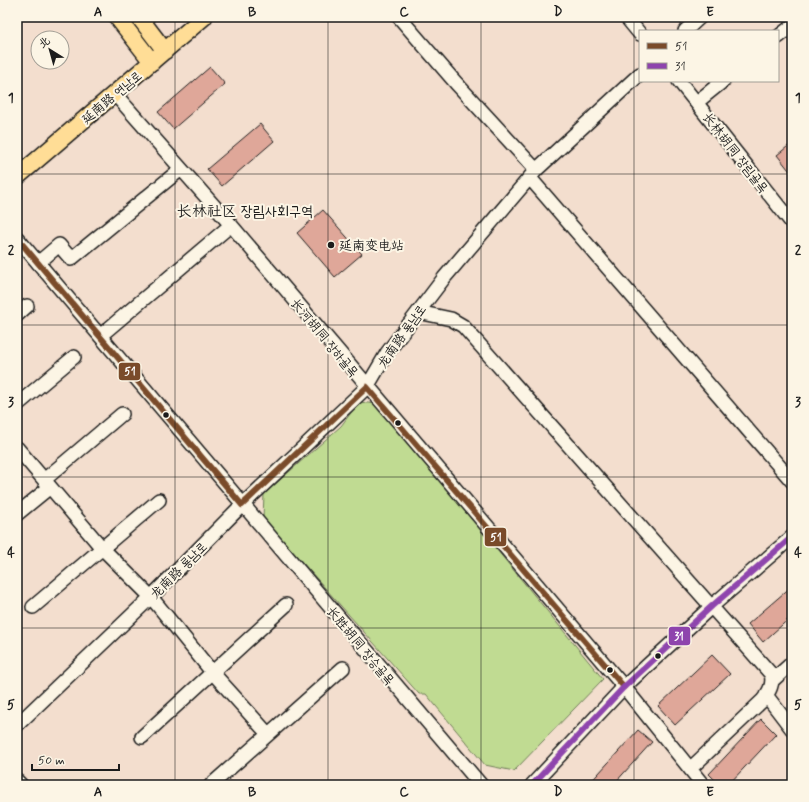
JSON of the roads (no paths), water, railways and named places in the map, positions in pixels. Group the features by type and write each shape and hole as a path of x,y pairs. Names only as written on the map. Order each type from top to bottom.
{"main road":[{"path":"117,17 152,62"},
{"path":"139,17 165,51"},
{"name":"延南路 연남로","path":"17,177 204,17"}],"street":[{"path":"398,17 456,83 792,481"},
{"path":"626,17 639,33"},
{"path":"685,30 700,17"},
{"path":"779,36 792,26"},
{"name":"龙南路 룡남로","path":"17,725 151,597 242,505 367,387 387,353 444,278 533,174 639,75"},
{"name":"长林胡同 장림골목","path":"680,82 792,223"},
{"path":"697,102 722,82"},
{"name":"长河胡同 장하골목","path":"114,93 231,225 367,387 624,687 702,785"},
{"path":"38,263 59,245 71,259 181,169"},
{"path":"100,336 231,225"},
{"name":"长胜胡同 장승골목","path":"17,238 481,785"},
{"path":"17,315 27,306"},
{"path":"418,312 451,319 463,326 712,606 771,674 773,680"},
{"path":"17,405 74,357"},
{"path":"17,514 47,483 122,414"},
{"path":"17,448 102,548 151,597 212,672 268,734"},
{"path":"33,607 159,500"},
{"path":"532,785 624,687 712,606 792,537"},
{"path":"142,737 286,605"},
{"path":"690,770 766,695 773,680 792,663"},
{"path":"210,785 343,668"},
{"path":"766,695 792,729"},
{"path":"17,781 21,785"}],"place":[{"name":"延南变电站","path":"331,245"}],"district":[{"name":"长林社区 장림사회구역","path":"245,211"}]}
